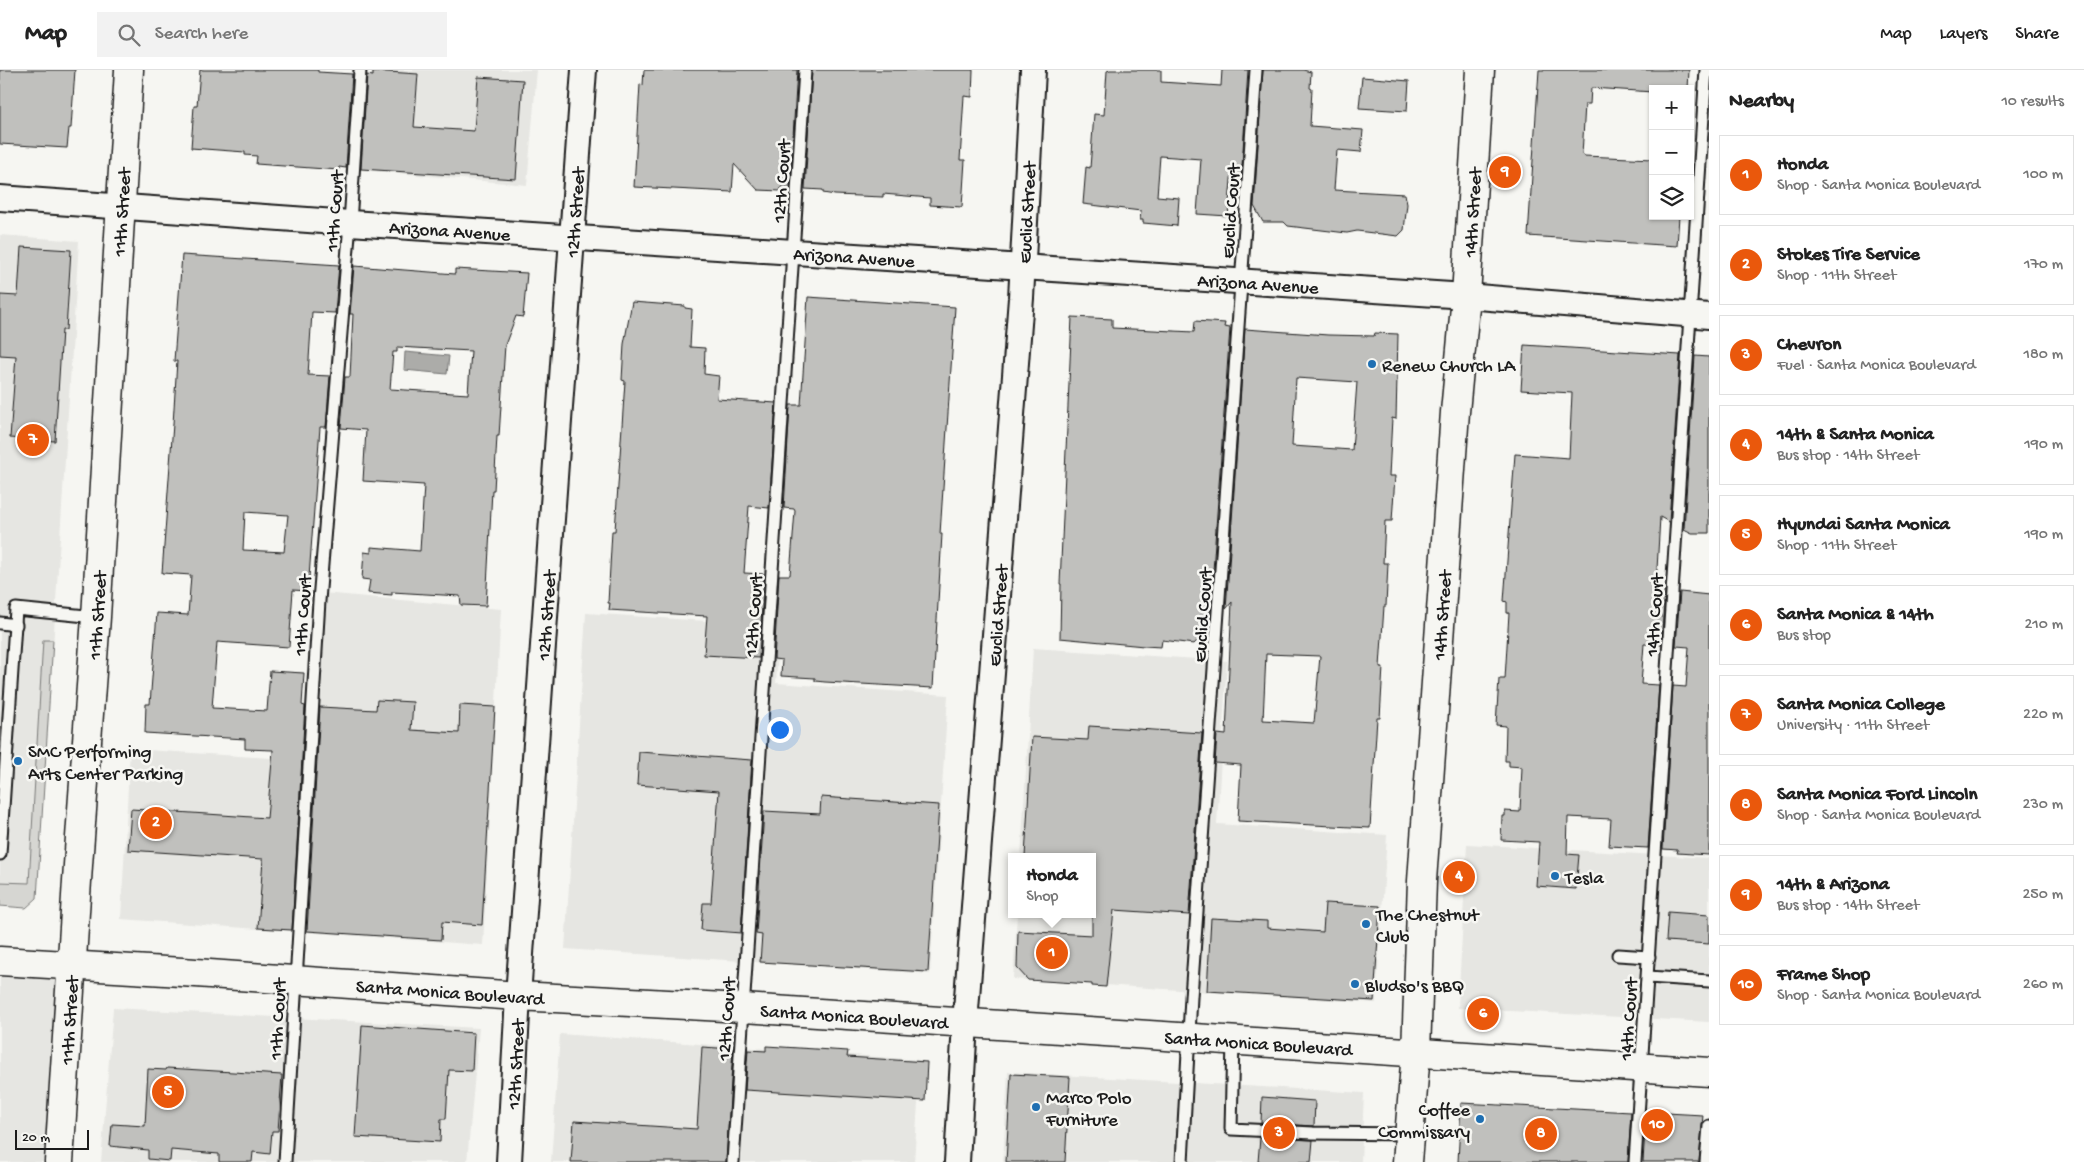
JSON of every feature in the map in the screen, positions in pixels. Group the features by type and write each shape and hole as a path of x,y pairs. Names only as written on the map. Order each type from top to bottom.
{"street":[{"name":"11th Street","path":"59,1162 96,617 128,70"},
{"name":"12th Street","path":"509,1162 518,996 574,238 584,70"},
{"name":"Euclid Street","path":"957,1162 965,1023 1022,268 1034,70"},
{"name":"14th Street","path":"1407,1162 1416,1052 1422,881 1455,412 1466,296 1480,70"},
{"name":"Arizona Avenue","path":"0,198 793,253 1466,296 1700,316"},
{"name":"Santa Monica Boulevard","path":"0,961 1709,1072"}],"lane":[{"name":"11th Court","path":"285,1162 319,601 350,223 360,70"},
{"name":"12th Court","path":"733,1162 805,70"},
{"name":"Euclid Court","path":"1182,1162 1188,1038 1256,70"},
{"name":"14th Court","path":"1635,1162 1649,957 1700,316 1706,70"},
{"path":"0,854 16,609 96,617"},
{"path":"0,623 16,625"},
{"path":"1618,955 1649,957"},
{"path":"1648,977 1709,980"},
{"path":"1233,1040 1231,1129 1313,1133 1410,1134"},
{"path":"1706,1162 1709,1126"}],"shaded area":[{"path":"372,70 537,70 527,185 363,170"},
{"path":"0,235 79,241 37,898 26,908 0,906"},
{"path":"405,352 449,356 447,374 404,370"},
{"path":"312,592 501,609 483,945 121,919 130,749 301,760"},
{"path":"586,613 780,626 776,683 948,695 930,974 565,949"},
{"path":"43,640 53,640 37,898 26,908 0,906 0,882 29,883"},
{"path":"1033,648 1227,661 1217,824 1387,835 1376,1003 1013,979 1017,918 1096,918 1096,853 1021,853"},
{"path":"1467,844 1709,858 1709,1022 1458,1008"},
{"path":"0,961 73,965 59,1162 0,1162"},
{"path":"113,1008 479,1028 467,1162 101,1162"},
{"path":"560,1034 921,1060 914,1162 551,1162"},
{"path":"1008,1072 1364,1093 1361,1162 1003,1162"}],"building":[{"path":"0,70 75,70 71,128 69,128 67,148 0,144"},
{"path":"200,70 318,70 318,72 352,74 346,168 339,167 339,170 256,164 257,156 245,155 245,152 191,148 194,106 197,106"},
{"path":"644,70 797,70 790,187 781,187 781,191 758,190 734,164 732,192 634,187 640,84 643,85"},
{"path":"812,70 973,70 972,97 964,96 960,160 965,160 962,207 930,205 930,198 883,194 883,197 835,195 823,193 823,190 805,189"},
{"path":"1161,70 1161,82 1221,86 1222,70 1248,70 1241,183 1232,168 1228,216 1197,214 1201,159 1160,156 1157,196 1179,198 1177,226 1143,223 1143,220 1140,220 1141,211 1083,204 1086,167 1090,168 1094,114 1104,115 1107,71"},
{"path":"1263,70 1303,70 1311,72 1310,126 1363,130 1361,152 1337,150 1334,190 1405,194 1407,204 1404,230 1398,236 1357,231 1347,233 1288,226 1284,222 1263,222 1254,206"},
{"path":"1539,70 1689,70 1688,85 1649,85 1649,92 1591,88 1590,104 1585,104 1582,155 1649,159 1649,220 1679,220 1677,246 1528,236"},
{"path":"373,71 418,74 414,127 474,131 478,77 523,80 516,179 361,169 367,75 373,76"},
{"path":"1362,77 1409,81 1407,111 1359,108"},
{"path":"21,247 71,250 66,330 62,330 55,441 10,438 16,356 0,355 0,295 18,296"},
{"path":"182,255 339,265 335,313 312,312 308,375 330,376 326,427 320,427 308,591 293,590 289,647 217,642 212,708 267,711 270,671 304,673 302,705 305,706 292,930 258,928 263,859 128,850 131,809 267,818 273,750 245,749 245,739 145,733 146,704 150,704 157,613 188,615 191,575 162,573 177,361 174,361","holes":["245,512 288,515 284,552 243,550"]},
{"path":"354,266 455,274 455,269 527,273 523,317 516,316 505,345 499,436 497,436 494,490 492,490 486,606 461,605 460,596 392,592 392,595 368,593 370,580 362,579 364,552 371,553 371,547 420,551 424,485 363,481 366,430 341,428 345,377 350,377 353,314 350,314","holes":["397,347 471,351 468,394 390,389 393,352 397,352"]},
{"path":"808,297 955,307 940,534 942,534 933,688 825,682 815,681 815,678 781,676 782,660 774,659 779,575 790,575 795,511 794,509 784,508 790,405 801,405"},
{"path":"632,302 685,306 685,308 692,309 690,347 705,348 704,374 719,376 717,399 776,403 769,508 749,506 744,573 764,574 759,658 704,655 707,616 609,610 612,531 615,531 625,381 622,380 624,344"},
{"path":"1072,317 1112,319 1112,328 1194,332 1195,321 1225,323 1224,327 1230,328 1209,628 1194,644 1162,640 1161,647 1060,638 1060,584"},
{"path":"1245,329 1328,335 1374,336 1375,333 1398,334 1396,419 1392,418 1389,476 1395,476 1392,521 1385,521 1383,563 1388,563 1386,606 1384,606 1380,667 1383,667 1380,718 1377,718 1370,828 1238,821 1241,765 1215,763 1217,734 1226,735 1232,602 1226,609","holes":["1296,378 1357,382 1352,450 1292,446","1266,654 1320,656 1314,723 1263,720"]},
{"path":"1524,345 1680,355 1669,522 1660,517 1656,587 1658,587 1658,591 1665,591 1661,645 1644,644 1641,684 1659,685 1648,848 1609,846 1611,819 1568,817 1567,854 1579,855 1576,889 1536,886 1539,842 1501,840 1502,816 1505,816 1505,811 1520,812 1522,767 1509,766 1509,761 1505,761 1506,726 1496,725 1499,679 1505,679 1509,613 1507,613 1507,602 1504,601 1515,454 1569,458 1572,393 1521,390"},
{"path":"1695,356 1709,357 1709,533 1692,533 1684,529"},
{"path":"1680,592 1709,595 1709,855 1677,853 1678,850 1663,849 1673,686 1686,687 1689,647 1676,646"},
{"path":"377,700 413,702 411,730 459,733 460,705 495,707 482,925 442,922 441,940 307,931 320,707 376,710"},
{"path":"1089,726 1202,733 1189,915 1114,910 1106,987 1092,986 1092,984 1028,980 1017,968 1018,931 1092,935 1092,918 1096,918 1096,853 1025,853 1032,737 1088,740"},
{"path":"639,752 752,760 741,933 701,930 703,903 711,903 719,791 637,785"},
{"path":"821,797 939,805 928,972 760,962 762,935 756,934 764,811 820,814"},
{"path":"1325,903 1380,906 1374,1001 1207,991 1211,918 1267,921 1267,928 1323,932"},
{"path":"1668,912 1709,915 1709,944 1666,941"},
{"path":"362,1025 474,1033 472,1071 449,1070 446,1119 441,1119 440,1142 355,1137"},
{"path":"766,1046 848,1051 847,1057 927,1062 925,1101 745,1090 748,1050 766,1051"},
{"path":"702,1047 733,1049 726,1162 571,1162 574,1121 697,1129"},
{"path":"167,1068 282,1075 278,1131 272,1131 270,1154 253,1152 252,1162 219,1162 219,1154 171,1150 170,1161 148,1159 148,1150 110,1146 112,1124 145,1126 148,1069 166,1070"},
{"path":"1011,1074 1070,1077 1065,1162 1006,1162"},
{"path":"1262,1097 1315,1101 1314,1126 1261,1123"},
{"path":"1461,1103 1631,1112 1628,1162 1458,1162"},
{"path":"1646,1113 1703,1115 1699,1162 1643,1162"},
{"path":"1260,1138 1313,1140 1311,1162 1258,1162"}],"place":[{"name":"14th & Arizona","path":"1505,172"},
{"name":"Renew Church LA","path":"1372,364"},
{"name":"Santa Monica College","path":"33,440"},
{"name":"SMC Performing Arts Center Parking","path":"18,761"},
{"name":"Stokes Tire Service","path":"156,823"},
{"name":"Tesla","path":"1555,876"},
{"name":"14th & Santa Monica","path":"1459,877"},
{"name":"The Chestnut Club","path":"1366,924"},
{"name":"Honda","path":"1052,953"},
{"name":"Bludso's BBQ","path":"1355,984"},
{"name":"Santa Monica & 14th","path":"1483,1014"},
{"name":"Hyundai Santa Monica","path":"168,1092"},
{"name":"Marco Polo Furniture","path":"1036,1107"},
{"name":"Coffee Commissary","path":"1480,1119"},
{"name":"Frame Shop","path":"1657,1125"},
{"name":"Chevron","path":"1279,1133"},
{"name":"Santa Monica Ford Lincoln","path":"1541,1134"}]}
